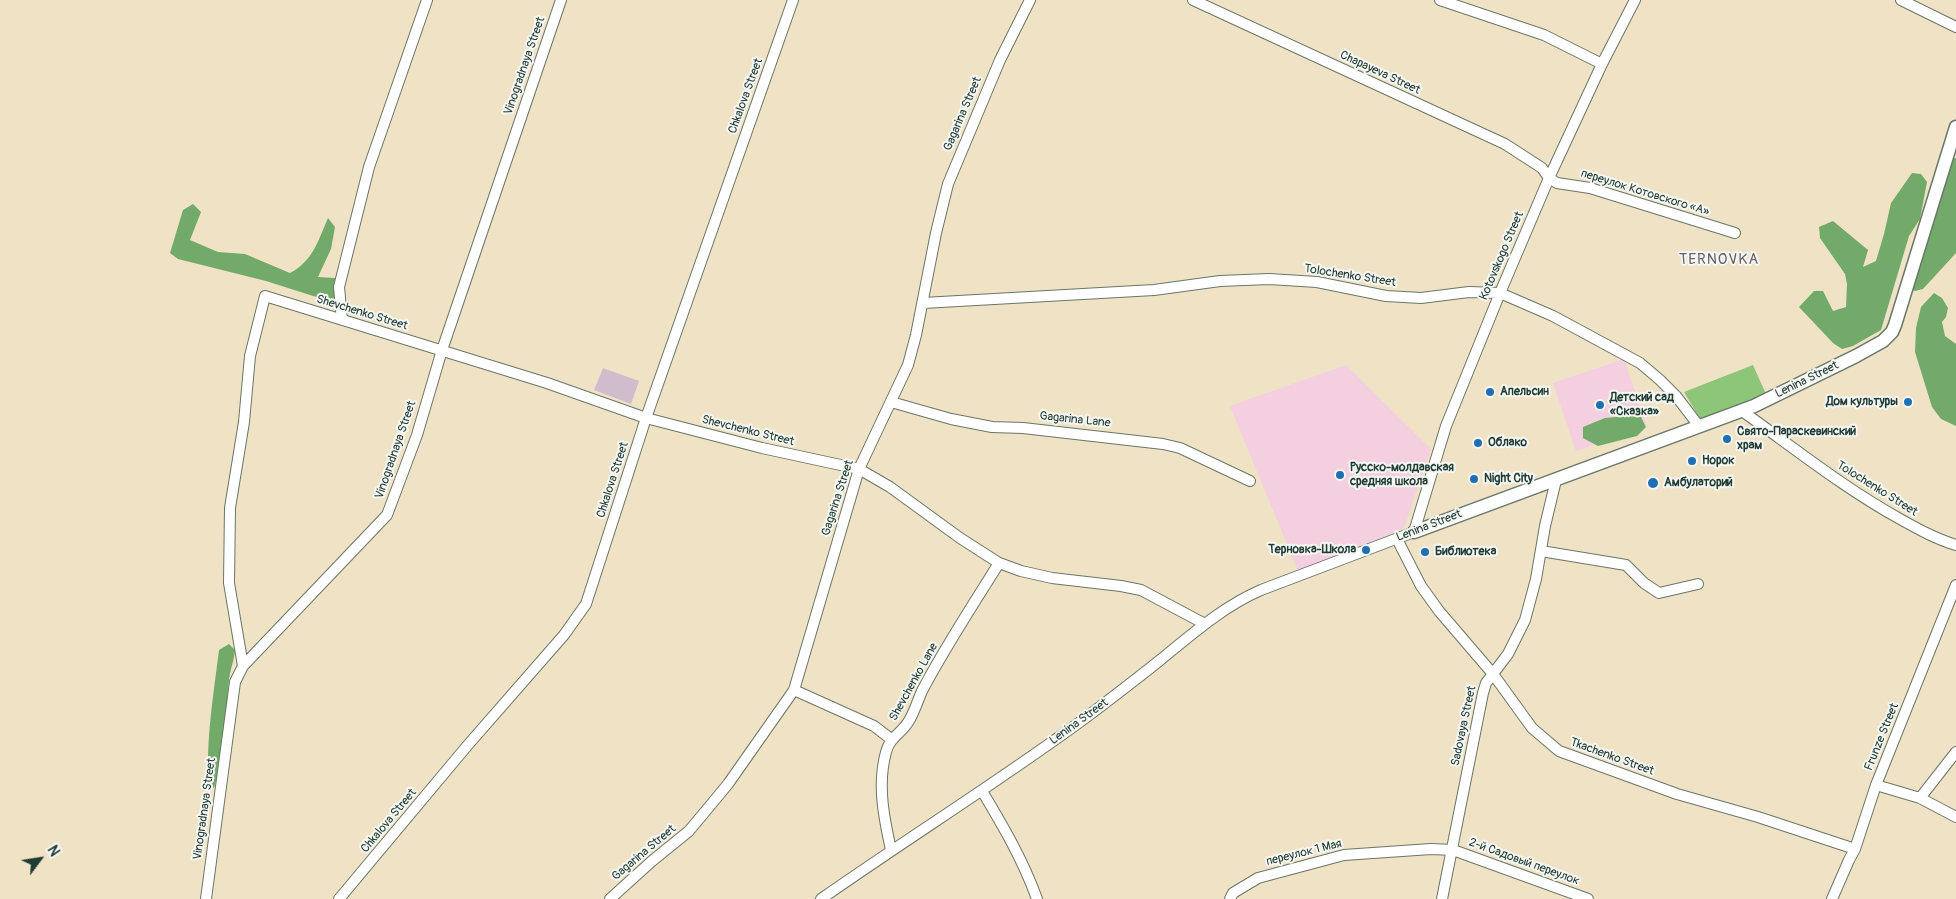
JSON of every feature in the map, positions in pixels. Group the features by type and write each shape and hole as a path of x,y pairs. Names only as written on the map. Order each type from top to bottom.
{"street":[{"path":"342,320 339,287 369,167 427,0"},
{"name":"Vinogradnaya Street","path":"206,899 235,682 243,666 386,515 417,434 442,350 561,0"},
{"name":"Chkalova Street","path":"339,899 467,746 576,621 586,604 646,418 793,0"},
{"name":"Gagarina Street","path":"610,899 689,831 728,784 794,690 859,469 908,365 948,184 1000,60 1030,0"},
{"name":"Chapayeva Street","path":"1193,0 1505,144 1542,168 1549,178"},
{"path":"1440,0 1544,35 1602,64"},
{"name":"Kotovskogo Street","path":"1414,532 1446,426 1500,293 1549,178 1602,64 1636,0"},
{"path":"1900,0 1956,27"},
{"name":"Lenina Street","path":"821,899 891,850 982,791 1083,720 1204,624 1240,599 1414,532 1742,411 1883,341 1892,332 1956,127"},
{"name":"переулок Котовского «А»","path":"1549,178 1557,183 1590,188 1735,233"},
{"name":"Tolochenko Street","path":"923,302 1154,290 1220,281 1268,279 1317,282 1386,296 1421,298 1469,292 1500,293 1553,316 1640,363 1676,396 1699,426"},
{"name":"Shevchenko Street","path":"240,651 229,583 230,508 244,422 250,356 265,296 546,382 646,418 762,448 859,469 890,487 960,538 999,563 1020,571 1052,578 1141,590 1204,624"},
{"name":"Gagarina Lane","path":"891,402 951,419 992,427 1024,428 1163,444 1180,448 1250,481"},
{"name":"Tolochenko Street","path":"1742,411 1844,485 1877,506 1915,527 1956,545"},
{"name":"Sadovaya Street","path":"1442,899 1483,693 1486,684 1508,654 1525,620 1536,579 1556,480"},
{"name":"Tkachenko Street","path":"1397,539 1422,586 1439,611 1493,674 1532,728 1560,751 1677,794 1766,819 1855,849"},
{"path":"1541,551 1626,565 1644,583 1659,593 1698,584"},
{"name":"Shevchenko Lane","path":"891,850 882,800 882,775 886,752 891,739 901,732 909,721 922,691 999,563"},
{"name":"Frunze Street","path":"1832,899 1855,849 1876,785 1956,585"},
{"path":"243,666 240,651 256,652"},
{"path":"794,690 874,726 891,739"},
{"path":"1920,798 1956,752"},
{"path":"1876,785 1920,798 1956,817"},
{"path":"982,791 1013,843 1037,899"},
{"name":"переулок 1 Мая","path":"1230,899 1233,893 1258,878 1344,855 1431,848 1453,850"},
{"name":"2-й Садовый переулок","path":"1453,850 1588,899"}],"shaded area":[{"name":"Детский сад «Сказка»","path":"1624,359 1647,427 1576,451 1553,383"},
{"name":"Русско-молдавская средняя школа","path":"1346,365 1431,449 1404,528 1299,573 1230,406"},
{"path":"603,368 639,381 631,404 594,390"}],"green space":[{"path":"1954,158 1956,158 1956,253 1923,289 1915,291 1910,289 1946,171"},
{"path":"1912,173 1921,174 1927,182 1920,219 1909,236 1881,330 1853,346 1842,349 1833,343 1799,307 1814,291 1823,291 1833,311 1846,307 1847,284 1845,274 1820,238 1819,227 1833,221 1868,250 1863,267 1876,261 1891,203"},
{"path":"193,204 201,212 190,240 218,252 245,254 290,273 304,263 314,250 328,218 335,227 331,249 318,277 335,278 337,292 332,302 266,281 178,259 170,253 183,210"},
{"path":"1934,293 1942,298 1948,308 1946,317 1942,322 1945,336 1956,344 1956,426 1941,419 1932,407 1915,352 1916,328 1921,307"},
{"path":"1753,365 1766,394 1700,419 1684,392"},
{"path":"1641,417 1646,427 1637,436 1598,446 1583,438 1583,427 1605,418"},
{"path":"229,644 235,650 229,680 223,748 214,788 209,786 208,770 211,718 219,650"}],"place":[{"name":"Апельсин","path":"1490,392"},
{"name":"Дом культуры","path":"1908,402"},
{"name":"Детский сад «Сказка»","path":"1600,405"},
{"name":"Свято-Параскевинский храм","path":"1727,439"},
{"name":"Облако","path":"1478,443"},
{"name":"Норок","path":"1692,461"},
{"name":"Русско-молдавская средняя школа","path":"1340,475"},
{"name":"Night City","path":"1474,479"},
{"name":"Амбулаторий","path":"1653,483"},
{"name":"Терновка-Школа","path":"1366,550"},
{"name":"Библиотека","path":"1425,552"}],"district":[{"name":"TERNOVKA","path":"1719,260"}]}
